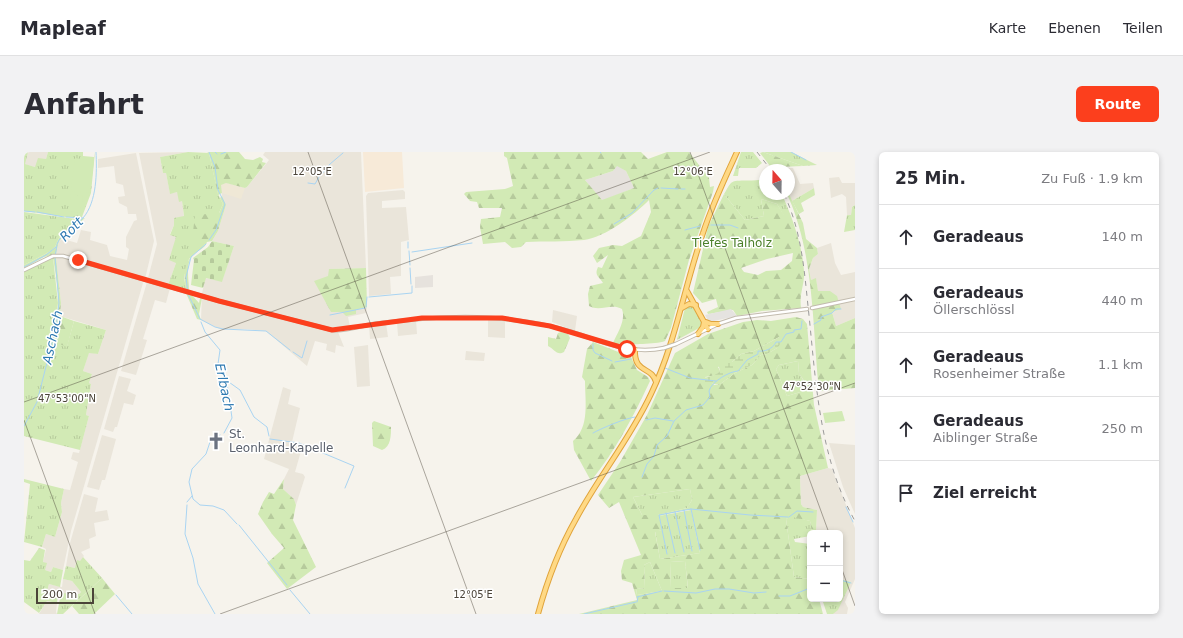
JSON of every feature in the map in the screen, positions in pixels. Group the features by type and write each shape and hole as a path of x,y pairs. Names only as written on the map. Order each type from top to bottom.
{"highway":[{"path":"538,614 553,568 576,518 630,434 661,372 674,337 703,233 716,198 737,152"},
{"path":"687,289 688,295 696,305 708,329"},
{"path":"682,309 689,304 696,305"},
{"path":"704,320 711,324 718,324"},
{"path":"698,334 703,327 704,320"},
{"path":"635,350 635,359 639,366 652,374 656,382"},
{"path":"652,374 661,372"}],"street":[{"path":"24,270 57,255 185,291 338,331 393,321 464,317 525,321 561,329 623,348 635,350 664,348 676,344 718,324 751,315 807,309"},
{"path":"812,308 855,299"}],"shaded area":[{"path":"28,152 48,152 46,159 35,167 24,164"},
{"path":"188,152 160,157 163,173 166,173 170,193 177,192 182,201 184,217 174,225 170,234 176,237 176,263 168,285 148,278 157,244 139,153"},
{"path":"265,152 361,152 366,268 330,269 356,310 367,307 366,313 348,317 350,327 338,329 344,347 336,345 335,353 326,350 327,344 315,341 307,366 266,331 220,329 201,320 202,294 205,278 222,281 234,246 212,241 218,231 226,205 222,196 221,184 226,183 245,188 247,187 269,160 263,155"},
{"path":"363,152 402,152 404,188 365,192"},
{"path":"136,153 154,241 145,279 56,254 59,241 63,239 77,243 81,230 91,232 90,240 107,245 110,256 127,260 129,249 126,247 126,237 134,221 137,220 136,214 128,214 127,207 119,203 118,197 125,196 123,185 116,183 114,166 98,168 98,159"},
{"path":"617,165 626,171 634,188 602,201 585,180 613,171"},
{"path":"795,173 800,184 813,183 814,188 795,199"},
{"path":"839,177 842,183 855,183 855,205 852,207 851,215 847,215 846,197 842,194 831,198 829,178"},
{"path":"226,183 245,188 241,199 222,193 221,184"},
{"path":"403,190 405,192 405,199 382,201 382,208 406,207 409,240 401,242 401,276 390,277 391,294 369,296 366,196 368,193"},
{"path":"831,243 835,263 841,275 855,272 855,318 836,326 832,312 830,291 818,292 816,279 811,280 809,269 813,258 818,254 817,248"},
{"path":"56,257 67,258 141,281 143,283 71,531 63,570 53,567 51,572 45,570 43,562 46,549 42,547 46,534 55,537 62,512 61,503 64,489 70,490 78,462 71,459 73,452 79,453 89,416 86,415 91,384 89,383 92,374 83,371 89,352 98,354 106,330 60,316 61,303"},
{"path":"433,275 433,287 415,288 415,277"},
{"path":"147,282 170,288 166,303 155,300 143,339 147,340 136,375 121,371"},
{"path":"731,309 737,316 709,322 705,315"},
{"path":"553,310 577,316 575,331 552,322"},
{"path":"416,320 417,334 398,336 397,322"},
{"path":"488,320 505,321 505,338 488,337"},
{"path":"386,323 388,337 370,339 369,325"},
{"path":"368,345 370,386 357,387 354,347"},
{"path":"466,351 485,353 484,361 465,360"},
{"path":"119,376 131,379 127,391 136,395 133,405 124,403 117,427 115,427 113,432 104,429"},
{"path":"283,387 291,390 288,404 300,408 292,442 303,444 295,472 303,474 305,477 296,505 294,499 283,489 284,479 289,469 264,459"},
{"path":"102,435 116,439 105,480 102,480 99,490 87,487"},
{"path":"829,443 855,445 855,514 843,487"},
{"path":"828,468 832,469 855,528 855,579 845,602 848,608 847,614 833,614 840,602 843,602 843,596 851,582 843,580 843,530 816,530 817,510 803,507 801,504 800,476"},
{"path":"84,494 98,498 95,512 107,510 109,520 94,523 96,536 89,539 90,548 81,552 84,556 75,568 66,566 70,543"},
{"path":"63,579 72,581 81,592 79,594 58,595 47,591 49,584 62,587"},
{"path":"47,601 57,603 57,614 39,614"}],"green space":[{"path":"24,152 28,152 25,164 35,167 38,158 46,159 48,152 83,152 83,156 94,157 95,152 91,193 82,217 66,217 24,211"},
{"path":"188,152 209,153 218,194 223,204 205,244 189,259 184,277 186,289 168,285 176,263 169,260 176,237 170,235 174,225 174,218 184,216 182,201 179,202 177,192 170,194 166,173 163,173 160,157"},
{"path":"207,152 239,152 245,159 253,160 260,157 263,159 262,162 266,163 247,187 245,188 226,183 221,185 222,193 218,195 209,153"},
{"path":"504,152 641,152 648,159 667,152 689,152 709,178 710,187 714,186 689,260 671,328 665,341 626,346 613,343 622,322 622,309 618,307 593,308 589,306 588,294 590,286 603,283 598,276 597,270 598,267 602,268 608,255 597,263 593,256 599,248 613,245 622,246 641,236 651,212 649,200 636,212 610,230 592,238 577,241 526,242 521,247 512,248 505,242 483,244 480,227 481,219 500,217 502,208 479,208 477,202 470,201 464,194 466,192 505,189 513,186 507,158 504,156","holes":["617,166 626,171 634,188 602,200 585,180 613,171"]},
{"path":"741,152 753,152 762,163 756,168 739,168 738,176 733,176"},
{"path":"763,152 791,152 817,165 803,166"},
{"path":"763,152 803,166 795,166 795,164 768,164 760,153"},
{"path":"75,158 94,161 90,193 71,191"},
{"path":"759,180 759,200 761,200 764,216 745,220 724,194 731,183"},
{"path":"814,188 815,195 801,203 804,211 799,214 792,201"},
{"path":"71,194 83,196 80,213 69,211"},
{"name":"Tiefes Talholz","path":"724,194 745,220 764,216 761,200 777,204 784,215 791,216 799,243 803,264 804,276 801,308 762,311 737,316 733,310 708,314 707,312 718,307 716,299 702,303 693,293 708,227","holes":["793,253 792,261 781,270 766,271 758,275 744,272 741,268 767,259"]},
{"path":"222,196 226,205 218,231 212,241 207,242 203,248 193,255 205,244 192,240 195,215 219,213 223,204 220,198"},
{"path":"764,200 784,200 791,216 784,216 777,204"},
{"path":"789,200 792,200 803,223 806,239 817,248 818,254 813,258 809,269 811,280 816,278 818,291 830,291 837,296 841,309 832,312 836,326 855,318 855,388 819,391 808,266 796,217"},
{"path":"855,205 855,230 844,232 847,215 851,215 852,207"},
{"path":"24,212 76,219 77,222 59,238 55,247 51,251 24,265"},
{"path":"85,218 59,241 56,254 44,257 24,268 24,265 51,251 55,247 59,238 77,223 76,219"},
{"path":"212,241 234,246 222,282 206,278 203,288 191,285 193,258 208,247"},
{"path":"193,255 188,267 189,290 186,289 185,274 187,263"},
{"path":"53,257 58,303 55,326 48,344 48,359 52,340 67,346 74,321 106,330 98,354 89,353 83,371 92,374 89,383 91,384 86,415 89,416 80,450 24,436 24,271"},
{"path":"53,257 56,257 61,303 60,316 74,321 67,347 52,341 48,360 46,359 58,311 57,286"},
{"path":"366,268 367,307 356,310 356,314 346,316 342,312 331,312 314,281 328,276 329,269"},
{"path":"186,293 190,293 199,303 200,298 202,298 199,314 201,320 197,319"},
{"path":"687,306 693,306 703,323 701,327 677,340 685,308"},
{"path":"796,317 803,319 807,324 814,405 828,468 800,476 801,504 803,507 817,510 816,530 812,530 810,521 792,517 786,519 794,577 807,579 807,602 820,602 823,614 579,614 637,600 632,583 622,580 621,571 624,560 641,555 619,502 609,508 598,495 620,462 647,415 675,353 708,334 743,322 757,320 771,321","holes":["779,337 777,348 767,354 761,355 752,365 735,373 719,385 714,385 705,377 717,375 720,371 718,367 732,362 741,354 754,351","798,361 799,373 806,384 807,390 787,396 776,369 779,365","690,489 692,500 687,508 658,515 642,515 633,497","684,510 691,510 700,553 660,559 655,532 662,530 659,516","685,561 688,588 671,588 670,562","650,562 662,591 637,595 636,589 645,588 644,565"]},
{"path":"561,332 568,334 570,338 564,352 559,353 548,346 548,337 556,339 558,333"},
{"path":"781,336 783,341 777,348 767,354 761,355 752,365 735,373 719,385 704,382 703,380 705,378 720,371 718,363 722,361 732,362 741,354 754,351"},
{"path":"593,342 631,357 637,370 648,377 650,381 624,433 591,481 574,450 573,441 582,429 584,421 586,405 585,381 582,377 587,349"},
{"path":"798,361 799,373 806,385 807,390 787,396 776,369 779,365"},
{"path":"842,411 845,421 825,423 823,413"},
{"path":"374,421 391,427 389,444 382,450 373,446 372,423"},
{"path":"24,479 64,489 61,503 62,512 55,537 46,534 42,547 24,542 30,484 24,482"},
{"path":"284,479 283,489 294,499 296,505 293,520 316,567 287,589 267,563 284,548 258,514 269,492 274,494"},
{"path":"690,489 692,500 687,508 658,515 642,515 633,497"},
{"path":"691,510 700,553 660,559 655,531 662,530 659,516"},
{"path":"792,516 810,521 812,530 807,530 807,537 794,539 795,542 807,544 807,579 794,577 786,519"},
{"path":"39,548 45,550 43,562 47,563 45,570 51,572 53,567 63,570 60,587 49,584 47,591 58,595 57,603 47,601 39,613 24,602 24,560 30,561"},
{"path":"83,557 102,578 63,614 57,614 61,593 79,594 81,592 72,581 63,579 66,566 75,568 77,560 80,561"},
{"path":"685,561 688,589 671,588 670,562"},
{"path":"650,562 662,591 637,595 636,589 645,588 644,565"},
{"path":"102,578 115,594 94,614 79,614 72,606"},
{"path":"843,580 851,582 843,599"},
{"path":"823,602 842,602 838,610 833,614 827,614"}],"waterway":[{"name":"Rott","path":"57,244 65,233 83,218 91,204 94,195 96,177 96,152"},
{"name":"Erlbach","path":"209,152 215,167 218,190 225,204 216,230 209,240"},
{"path":"221,154 226,152"},
{"path":"791,152 806,160"},
{"path":"322,174 330,164 343,153"},
{"path":"308,183 315,184 319,177"},
{"path":"614,224 632,213 654,190 658,188"},
{"path":"661,188 678,189"},
{"path":"24,211 35,212"},
{"path":"37,212 64,217"},
{"path":"66,217 83,218"},
{"path":"711,225 730,225 738,228"},
{"path":"685,230 700,226"},
{"path":"408,242 408,248"},
{"path":"412,252 472,243"},
{"path":"206,244 191,257 186,277 188,294 200,319 215,327 223,329 266,331 290,350"},
{"name":"Aschach","path":"24,426 37,402 56,327 59,303 55,257 57,245"},
{"name":"Rott","path":"24,267 46,255 56,247"},
{"path":"409,251 410,265"},
{"path":"410,268 411,284"},
{"path":"369,297 412,293 412,286"},
{"path":"366,307 367,297"},
{"path":"330,315 365,308"},
{"path":"814,324 821,320 821,317 832,313 836,309 841,309"},
{"path":"642,477 647,464 654,456 657,445 667,436 674,421 686,410 703,405 710,397 709,391 713,384 730,373 738,371 747,360 758,354 758,351 768,350 776,342 781,342 786,334 794,332 794,330 801,329 802,321"},
{"name":"Erlbach","path":"201,322 205,332 220,350 218,364 227,383 232,418 224,433"},
{"path":"293,352 302,358 307,341"},
{"path":"593,344 593,350 595,353 612,361"},
{"path":"615,362 631,359"},
{"path":"665,368 690,378 716,381"},
{"path":"226,380 240,390 254,417 267,427 269,436"},
{"path":"593,433 626,419 635,417"},
{"path":"646,420 655,418 673,421"},
{"name":"Erlbach","path":"220,435 211,439 206,454 192,469 189,482 193,499 200,505 213,506 224,510 237,524"},
{"path":"270,439 299,443 354,466 345,488"},
{"name":"Erlbach","path":"187,502 192,496"},
{"path":"187,505 185,534 193,558 198,584 215,614"},
{"path":"846,507 853,522"},
{"path":"691,509 700,550"},
{"path":"667,554 659,515 691,509 788,517"},
{"path":"684,510 692,551"},
{"path":"789,517 797,511 813,512"},
{"path":"675,512 684,552"},
{"path":"666,513 675,553"},
{"name":"Erlbach","path":"239,525 287,585"},
{"path":"843,581 851,583"},
{"path":"664,591 696,593 715,589 729,589 754,593 766,592"},
{"path":"779,596 790,596 807,589"},
{"name":"Erlbach","path":"290,590 310,614"},
{"path":"637,597 662,591"},
{"path":"116,595 132,614"},
{"path":"637,602 638,597"},
{"path":"584,614 636,602"}],"railway":[{"path":"757,152 766,164"},
{"path":"787,200 801,249 817,389 826,443 833,470 855,521"}],"place":[{"name":"St. Leonhard-Kapelle","path":"216,441"}],"route":[{"path":"78,260 219,301 338,331 365,325 422,318 502,318 550,326 627,349"}]}
